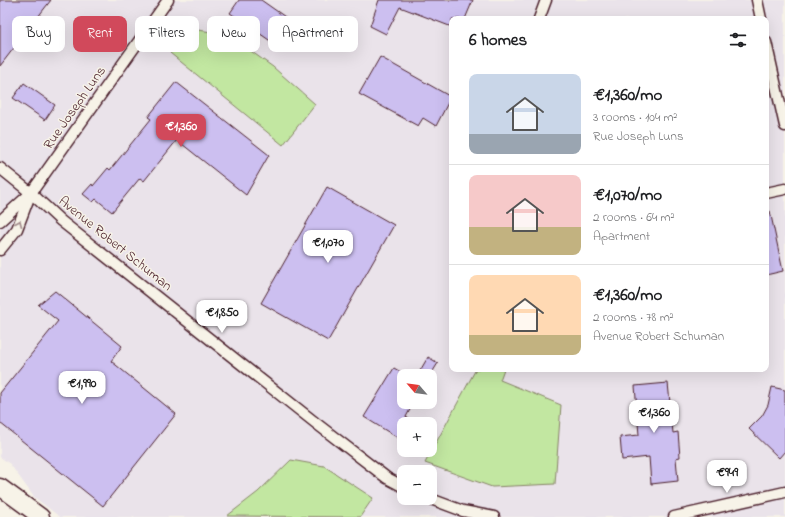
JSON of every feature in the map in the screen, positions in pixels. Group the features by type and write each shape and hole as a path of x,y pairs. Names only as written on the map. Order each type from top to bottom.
{"main road":[{"path":"0,486 41,517"}],"street":[{"name":"Rue Joseph Luns","path":"0,221 31,193 168,0"},
{"path":"540,16 546,0"},
{"path":"757,0 760,16"},
{"path":"769,55 785,126"},
{"name":"Avenue Robert Schuman","path":"0,168 31,193 60,221 311,419 387,478 397,483"},
{"path":"769,192 785,189"},
{"name":"Rue Joseph Luns","path":"0,250 17,229 31,193"},
{"path":"674,517 785,492"},
{"path":"437,501 463,511 494,517"}],"shaded area":[{"path":"0,0 785,0 785,517 60,517 34,497 10,464 0,457"}],"green space":[{"path":"199,30 207,31 207,52 252,52 273,67 315,104 283,145 170,53 199,52"},
{"path":"474,372 503,372 500,380 561,405 555,484 492,487 437,467 437,465 425,463 428,457 437,457 437,441"},
{"path":"291,460 324,466 373,498 360,517 227,516 258,492"}],"building":[{"path":"0,0 51,0 39,16 12,16 12,50 0,66"},
{"path":"239,0 261,0 284,16 268,16 268,39 260,34 260,16 234,16 230,13"},
{"path":"379,0 473,0 466,16 449,16 449,26 400,7 386,34 370,26"},
{"path":"380,57 449,96 449,101 436,126 423,118 418,126 359,94"},
{"path":"176,82 269,155 246,195 177,140 144,181 140,178 112,212 96,199 93,202 83,194 92,184 93,186 108,168 110,170 151,119 148,117"},
{"path":"24,83 55,105 45,120 13,98"},
{"path":"327,187 394,225 328,341 261,303"},
{"path":"769,211 783,271 769,274"},
{"path":"55,291 122,346 111,361 176,414 103,506 0,423 0,393 58,321 38,305"},
{"path":"428,357 438,363 434,369 421,369"},
{"path":"394,368 397,370 397,409 410,409 406,417 397,417 397,437 364,417"},
{"path":"668,383 673,433 678,432 680,457 676,458 678,481 651,484 649,457 622,460 620,437 639,435 635,386"},
{"path":"772,387 785,390 785,451 779,458 749,429 762,416 768,405"}]}
